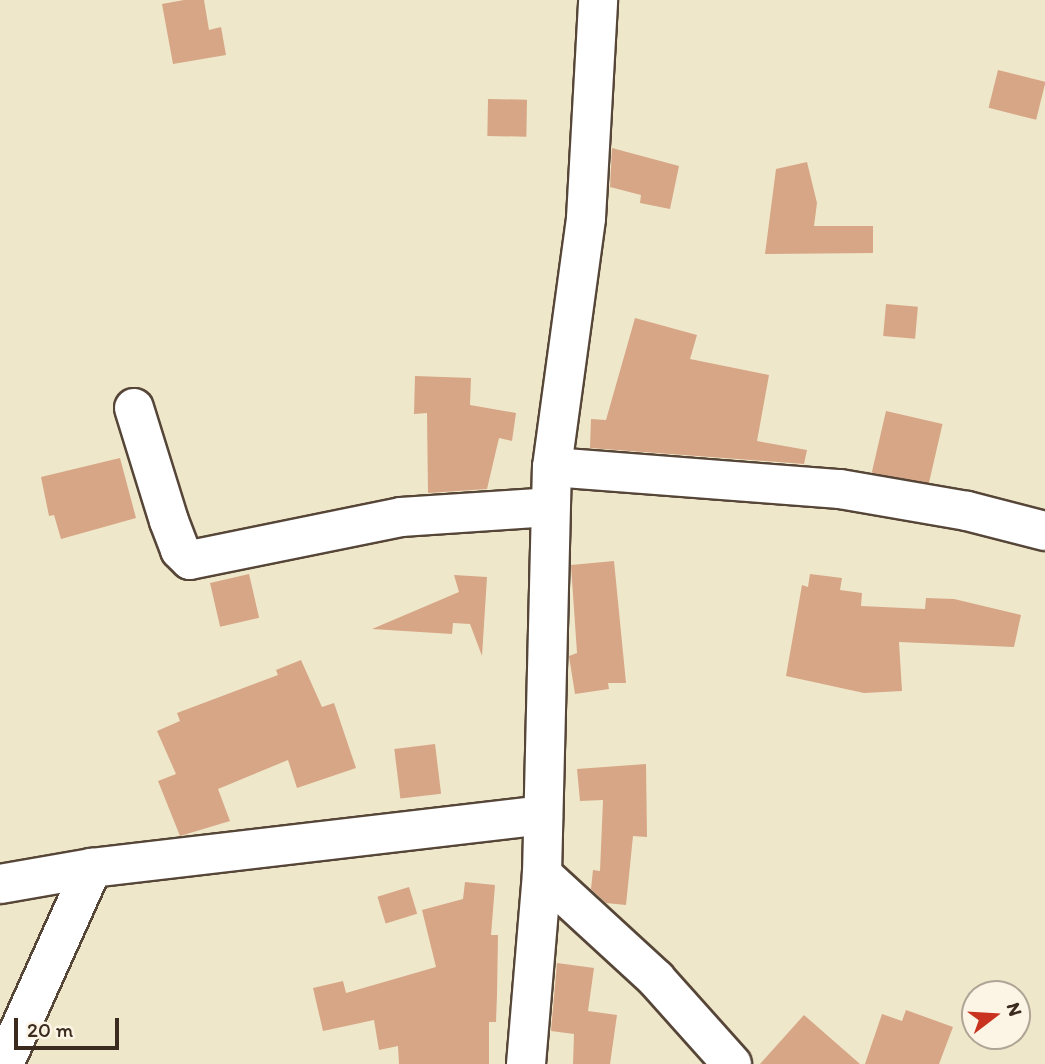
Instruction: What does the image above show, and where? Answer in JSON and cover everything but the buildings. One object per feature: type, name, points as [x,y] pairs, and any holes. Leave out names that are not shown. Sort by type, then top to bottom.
[{"type":"street","points":[[526,1064],[542,874],[552,467],[586,218],[598,0]]},
{"type":"street","points":[[134,408],[169,522],[180,550],[190,560],[401,517],[551,506]]},
{"type":"street","points":[[552,467],[840,489],[967,511],[1045,531]]},
{"type":"street","points":[[0,884],[92,868],[543,815]]},
{"type":"street","points":[[4,1064],[92,868]]},
{"type":"street","points":[[542,874],[656,979],[732,1064]]}]
